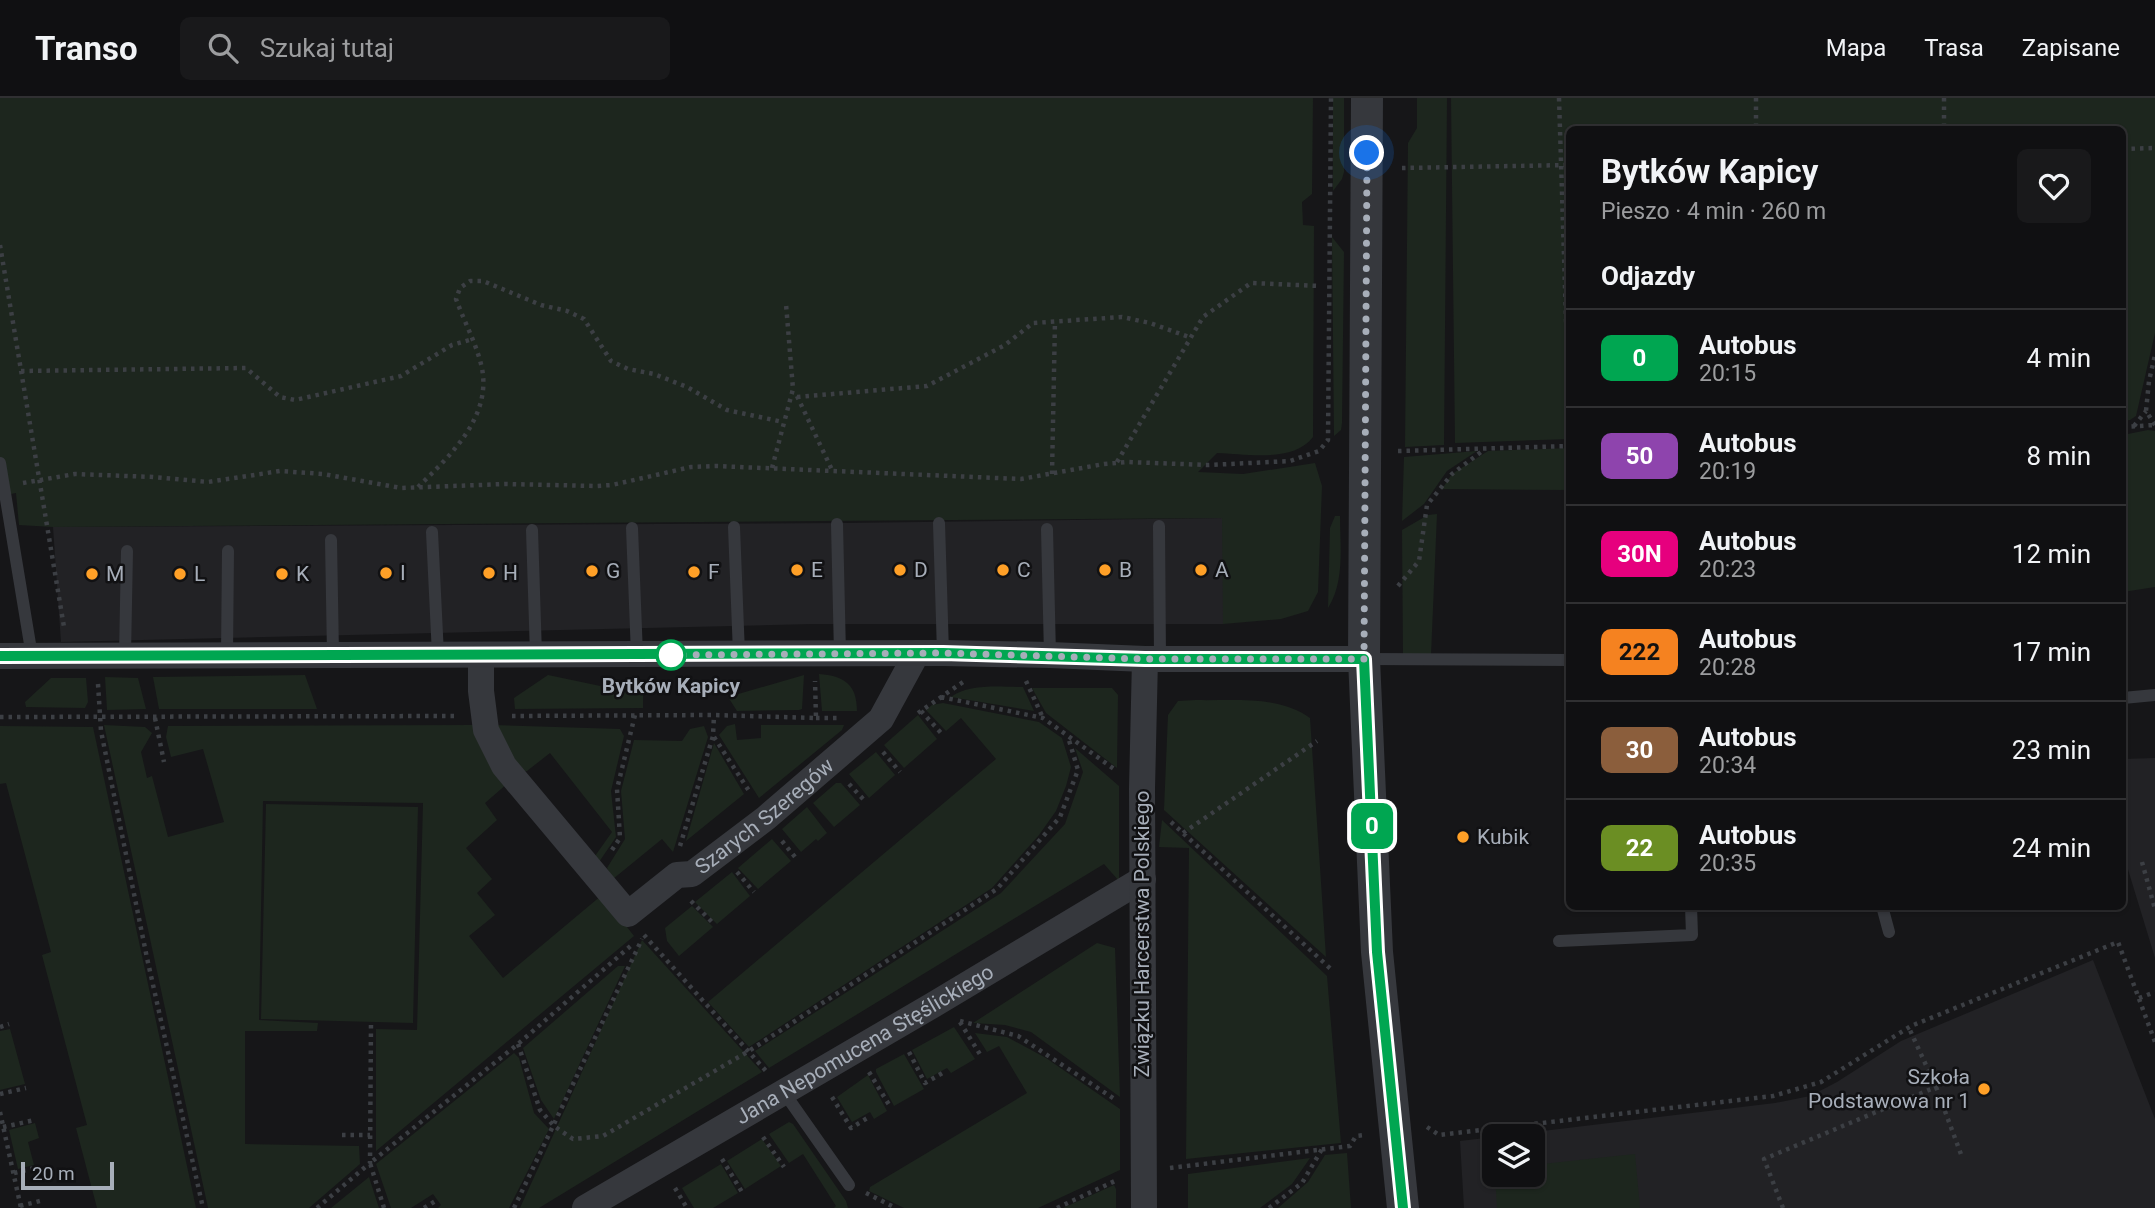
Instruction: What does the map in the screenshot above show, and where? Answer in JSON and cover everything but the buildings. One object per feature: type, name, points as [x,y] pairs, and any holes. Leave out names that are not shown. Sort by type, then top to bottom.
[{"type":"street","points":[[1367,98],[1364,659],[1377,952],[1403,1208]]},
{"type":"street","points":[[0,656],[930,653],[1044,666],[1153,659],[1364,659]]},
{"type":"street","name":"Szarych Szeregów","points":[[481,656],[483,716],[486,730],[504,766],[628,914],[677,876],[692,874],[766,818],[881,719],[930,653]]},
{"type":"street","name":"Związku Harcerstwa Polskiego","points":[[1144,1208],[1142,789],[1153,659]]},
{"type":"street","name":"Jana Nepomucena Stęślickiego","points":[[585,1208],[1143,879]]},
{"type":"lane","points":[[0,463],[32,656]]},
{"type":"lane","points":[[930,653],[939,523]]},
{"type":"lane","points":[[837,524],[840,654]]},
{"type":"lane","points":[[1153,659],[1159,526]]},
{"type":"lane","points":[[734,527],[739,655]]},
{"type":"lane","points":[[632,528],[637,655]]},
{"type":"lane","points":[[1044,666],[1047,529]]},
{"type":"lane","points":[[532,530],[536,655]]},
{"type":"lane","points":[[432,532],[438,655]]},
{"type":"lane","points":[[331,540],[333,655]]},
{"type":"lane","points":[[125,655],[127,551]]},
{"type":"lane","points":[[227,654],[228,551]]},
{"type":"lane","points":[[1364,659],[1566,660]]},
{"type":"lane","points":[[2126,698],[2155,695]]},
{"type":"lane","points":[[1559,941],[1692,935],[1691,910]]},
{"type":"lane","points":[[1883,910],[1889,932]]},
{"type":"lane","points":[[783,1091],[849,1185]]},
{"type":"path","points":[[4,486],[75,474],[208,482],[280,471],[299,471],[401,488],[505,484],[596,486],[612,485],[691,467],[716,466],[1021,479],[1117,463],[1147,461],[1209,466],[1290,461],[1319,451],[1328,440],[1331,98]]},
{"type":"path","points":[[1559,98],[1566,333]]},
{"type":"path","points":[[1755,98],[1756,126]]},
{"type":"path","points":[[1944,98],[1944,126]]},
{"type":"path","points":[[2126,149],[2155,148]]},
{"type":"path","points":[[1402,168],[1566,165]]},
{"type":"path","points":[[0,244],[67,634]]},
{"type":"path","points":[[418,488],[452,453],[470,428],[482,399],[482,368],[456,299],[460,288],[470,281],[483,281],[584,319],[611,361],[628,369],[654,374],[687,387],[727,410],[783,422]]},
{"type":"path","points":[[1117,463],[1203,317],[1251,283],[1319,286]]},
{"type":"path","points":[[772,468],[793,389],[786,304]]},
{"type":"path","points":[[797,397],[928,386],[1005,345],[1033,323],[1122,317],[1150,323],[1189,337]]},
{"type":"path","points":[[1052,474],[1055,321]]},
{"type":"path","points":[[21,371],[246,369],[280,397],[295,400],[401,376],[452,345],[473,339]]},
{"type":"path","points":[[2134,426],[2146,411],[2155,355]]},
{"type":"path","points":[[793,389],[833,472]]},
{"type":"path","points":[[2146,411],[2155,425]]},
{"type":"path","points":[[2126,427],[2155,425]]},
{"type":"path","points":[[1398,451],[1566,445]]},
{"type":"path","points":[[1398,586],[1419,561],[1427,505],[1452,474],[1486,449]]},
{"type":"path","points":[[1044,666],[1024,678],[1044,719]]},
{"type":"path","points":[[0,717],[714,715],[816,718],[815,674]]},
{"type":"path","points":[[97,679],[101,731],[147,958],[203,1208]]},
{"type":"path","points":[[940,697],[966,681]]},
{"type":"path","points":[[921,711],[942,734]]},
{"type":"path","points":[[595,876],[620,838],[617,789],[635,715]]},
{"type":"path","points":[[679,848],[713,736],[714,715]]},
{"type":"path","points":[[155,718],[164,762]]},
{"type":"path","points":[[713,736],[766,818]]},
{"type":"path","points":[[518,1044],[540,1110],[554,1126],[573,1139],[603,1136],[749,1051],[997,890],[1060,817],[1078,770],[1068,737]]},
{"type":"path","points":[[1183,833],[1317,741]]},
{"type":"path","points":[[878,746],[900,772]]},
{"type":"path","points":[[841,775],[865,802]]},
{"type":"path","points":[[2141,862],[2155,909]]},
{"type":"path","points":[[729,864],[754,892]]},
{"type":"path","points":[[687,897],[715,925]]},
{"type":"path","points":[[643,935],[783,1091]]},
{"type":"path","points":[[317,1208],[518,1044],[643,935]]},
{"type":"path","points":[[514,1208],[643,935]]},
{"type":"path","points":[[1427,1126],[1439,1135],[1773,1096],[1821,1082],[1909,1028],[2119,942],[2155,1042]]},
{"type":"path","points":[[2139,998],[2155,992]]},
{"type":"path","points":[[949,1027],[970,1014]]},
{"type":"path","points":[[370,1021],[370,1163],[384,1208]]},
{"type":"path","points":[[959,1021],[981,1056]]},
{"type":"path","points":[[959,1021],[1018,1036],[1125,1106]]},
{"type":"path","points":[[0,1027],[9,1024]]},
{"type":"path","points":[[1909,1028],[1936,1087],[1962,1157]]},
{"type":"path","points":[[898,1054],[907,1049],[925,1083],[946,1071]]},
{"type":"path","points":[[860,1076],[878,1065]]},
{"type":"path","points":[[869,1071],[891,1108]]},
{"type":"path","points":[[1783,1208],[1764,1159],[1936,1087]]},
{"type":"path","points":[[0,1094],[26,1088]]},
{"type":"path","points":[[824,1104],[841,1089]]},
{"type":"path","points":[[832,1096],[851,1128],[869,1117]]},
{"type":"path","points":[[0,1112],[21,1207],[44,1200]]},
{"type":"path","points":[[3,1127],[35,1120]]},
{"type":"path","points":[[761,1133],[784,1167]]},
{"type":"path","points":[[1056,1208],[1124,1176],[1144,1171],[1350,1146],[1356,1136],[1368,1134]]},
{"type":"path","points":[[342,1135],[370,1135]]},
{"type":"path","points":[[1269,1208],[1302,1184],[1322,1149]]},
{"type":"path","points":[[721,1159],[743,1192]]},
{"type":"path","points":[[14,1173],[35,1168]]},
{"type":"path","points":[[849,1185],[896,1208]]},
{"type":"path","points":[[675,1188],[687,1208]]},
{"type":"path","points":[[424,1208],[437,1200]]},
{"type":"shaded area","points":[[0,98],[1313,98],[1312,194],[1302,202],[1303,225],[1314,226],[1313,437],[1294,451],[1282,454],[1217,453],[1198,472],[1243,474],[1315,463],[1322,486],[1318,592],[1308,611],[1281,619],[1223,624],[1222,518],[53,527],[19,525],[16,493],[0,496]]},
{"type":"shaded area","points":[[1333,98],[1344,98],[1344,172],[1333,191]]},
{"type":"shaded area","points":[[1417,98],[1447,98],[1444,445],[1405,447],[1408,143],[1417,128]]},
{"type":"shaded area","points":[[1451,98],[2155,98],[2155,333],[2136,416],[2130,420],[2126,421],[2126,126],[1566,126],[1566,439],[1455,443]]},
{"type":"shaded area","points":[[1332,237],[1344,252],[1342,423],[1341,430],[1334,436]]},
{"type":"shaded area","points":[[2155,431],[2155,587],[2126,592],[2126,434]]},
{"type":"shaded area","points":[[1566,448],[1566,490],[1442,489],[1452,474],[1488,451]]},
{"type":"shaded area","points":[[1477,451],[1447,471],[1424,504],[1402,521],[1404,457]]},
{"type":"shaded area","points":[[1437,514],[1431,655],[1403,656],[1402,530],[1428,515]]},
{"type":"shaded area","points":[[1335,516],[1340,516],[1340,563],[1337,586],[1328,608],[1330,528]]},
{"type":"shaded area","points":[[1223,518],[1223,624],[812,624],[61,642],[53,527],[846,523]]},
{"type":"shaded area","points":[[819,674],[842,679],[847,683],[855,694],[857,711],[822,711]]},
{"type":"shaded area","points":[[305,675],[317,709],[159,709],[153,677]]},
{"type":"shaded area","points":[[548,675],[643,695],[643,708],[515,709],[514,698]]},
{"type":"shaded area","points":[[804,675],[802,709],[799,710],[737,711],[728,697]]},
{"type":"shaded area","points":[[105,677],[138,678],[146,709],[107,710]]},
{"type":"shaded area","points":[[51,678],[86,678],[88,702],[85,708],[26,707],[25,702]]},
{"type":"shaded area","points":[[1023,687],[1034,711],[951,697],[976,688]]},
{"type":"shaded area","points":[[1032,688],[1112,688],[1118,695],[1117,768],[1046,713]]},
{"type":"shaded area","points":[[1178,701],[1270,702],[1310,718],[1326,957],[1164,810],[1168,715]]},
{"type":"shaded area","points":[[943,703],[1039,722],[1062,738],[1071,767],[1056,811],[1039,835],[992,888],[749,1047],[708,1002],[996,759],[961,718],[946,731],[926,710],[932,705]]},
{"type":"shaded area","points":[[918,715],[937,739],[904,768],[884,745]]},
{"type":"shaded area","points":[[735,724],[737,740],[761,738],[761,725],[844,725],[842,730],[759,798],[719,735],[727,726]]},
{"type":"shaded area","points":[[104,725],[145,727],[152,733],[141,752],[147,778],[152,776],[168,837],[224,822],[203,749],[171,757],[166,737],[168,726],[474,725],[483,749],[508,783],[485,803],[497,820],[466,848],[492,879],[477,893],[495,915],[469,936],[503,978],[602,895],[634,936],[376,1151],[376,1029],[417,1030],[423,803],[263,801],[259,1020],[318,1023],[317,1031],[245,1031],[245,1144],[359,1146],[360,1164],[309,1208],[208,1208]]},
{"type":"shaded area","points":[[492,725],[620,729],[624,736],[611,791],[616,837],[599,862],[595,856],[612,832],[550,753],[523,772]]},
{"type":"shaded area","points":[[0,726],[93,727],[196,1208],[97,1208],[76,1128],[87,1125],[42,955],[51,952],[6,783],[0,784]]},
{"type":"shaded area","points":[[704,726],[708,737],[673,852],[662,839],[613,879],[607,868],[625,839],[621,791],[634,740],[682,741],[690,729]]},
{"type":"shaded area","points":[[714,743],[744,794],[686,841]]},
{"type":"shaded area","points":[[1075,748],[1119,786],[1119,881],[1104,864],[769,1068],[755,1051],[1001,893],[1065,824],[1083,772]]},
{"type":"shaded area","points":[[876,752],[895,775],[869,798],[849,774]]},
{"type":"shaded area","points":[[2155,758],[2155,958],[2126,863],[2126,759]]},
{"type":"shaded area","points":[[836,783],[841,783],[860,805],[834,827],[813,803]]},
{"type":"shaded area","points":[[266,804],[418,807],[413,1023],[261,1019]]},
{"type":"shaded area","points":[[807,807],[827,833],[801,852],[782,829]]},
{"type":"shaded area","points":[[1162,820],[1327,976],[1341,1143],[1186,1159],[1189,848],[1159,847]]},
{"type":"shaded area","points":[[772,839],[791,861],[758,889],[738,868]]},
{"type":"shaded area","points":[[732,872],[750,896],[717,924],[695,902]]},
{"type":"shaded area","points":[[692,906],[713,927],[679,956],[667,941],[665,928]]},
{"type":"shaded area","points":[[642,940],[762,1072],[539,1208],[520,1208]]},
{"type":"shaded area","points":[[1097,943],[1115,948],[1120,1097],[1031,1032],[1005,1025],[973,1023]]},
{"type":"shaded area","name":"Szkoła Podstawowa nr 1","points":[[2093,960],[2155,1119],[2155,1208],[1464,1208],[1460,1141],[1482,1138],[1482,1187],[1545,1187],[1545,1131],[1775,1103],[1810,1096],[1901,1041]]},
{"type":"shaded area","points":[[618,966],[625,966],[554,1119],[541,1100],[523,1048]]},
{"type":"shaded area","points":[[954,1027],[975,1059],[951,1073],[947,1068],[927,1079],[912,1050]]},
{"type":"shaded area","points":[[10,1029],[25,1084],[0,1090],[0,1031]]},
{"type":"shaded area","points":[[975,1033],[1007,1037],[1046,1058],[1120,1109],[1120,1170],[1038,1208],[904,1208],[869,1191],[870,1187],[1027,1093],[999,1046],[987,1052]]},
{"type":"shaded area","points":[[514,1053],[519,1058],[534,1113],[549,1129],[509,1208],[438,1208],[441,1205],[433,1194],[411,1208],[391,1208],[376,1164]]},
{"type":"shaded area","points":[[904,1054],[924,1089],[894,1106],[876,1069]]},
{"type":"shaded area","points":[[868,1075],[887,1111],[874,1119],[870,1112],[852,1122],[837,1097]]},
{"type":"shaded area","points":[[789,1122],[846,1201],[848,1208],[834,1208],[836,1206],[803,1154],[789,1163],[769,1134]]},
{"type":"shaded area","points":[[35,1123],[39,1138],[28,1142],[34,1165],[18,1169],[9,1130]]},
{"type":"shaded area","points":[[762,1139],[781,1166],[745,1189],[727,1161]]},
{"type":"shaded area","points":[[1347,1153],[1351,1208],[1278,1208],[1308,1182],[1325,1155]]},
{"type":"shaded area","points":[[1635,1154],[1640,1208],[1497,1208],[1496,1187],[1545,1187],[1545,1164]]},
{"type":"shaded area","points":[[1310,1158],[1292,1184],[1260,1208],[1188,1208],[1188,1174]]},
{"type":"shaded area","points":[[721,1164],[738,1193],[713,1208],[694,1208],[682,1188]]},
{"type":"shaded area","points":[[369,1177],[379,1208],[331,1208]]},
{"type":"shaded area","points":[[1114,1185],[1116,1208],[1063,1208]]},
{"type":"bus line","name":"0","points":[[0,656],[943,653],[1145,659],[1364,659],[1377,952],[1403,1208]]},
{"type":"place","name":"E","points":[[797,570]]},
{"type":"place","name":"D","points":[[900,570]]},
{"type":"place","name":"C","points":[[1003,570]]},
{"type":"place","name":"B","points":[[1105,570]]},
{"type":"place","name":"A","points":[[1201,570]]},
{"type":"place","name":"G","points":[[592,571]]},
{"type":"place","name":"F","points":[[694,572]]},
{"type":"place","name":"I","points":[[386,573]]},
{"type":"place","name":"H","points":[[489,573]]},
{"type":"place","name":"M","points":[[92,574]]},
{"type":"place","name":"L","points":[[180,574]]},
{"type":"place","name":"K","points":[[282,574]]},
{"type":"place","name":"Bytków Kapicy","points":[[671,655]]},
{"type":"place","name":"Kubik","points":[[1463,837]]},
{"type":"place","name":"Szkoła Podstawowa nr 1","points":[[1984,1089]]},
{"type":"route","points":[[671,655],[943,653],[1145,659],[1364,659],[1367,153]]}]
